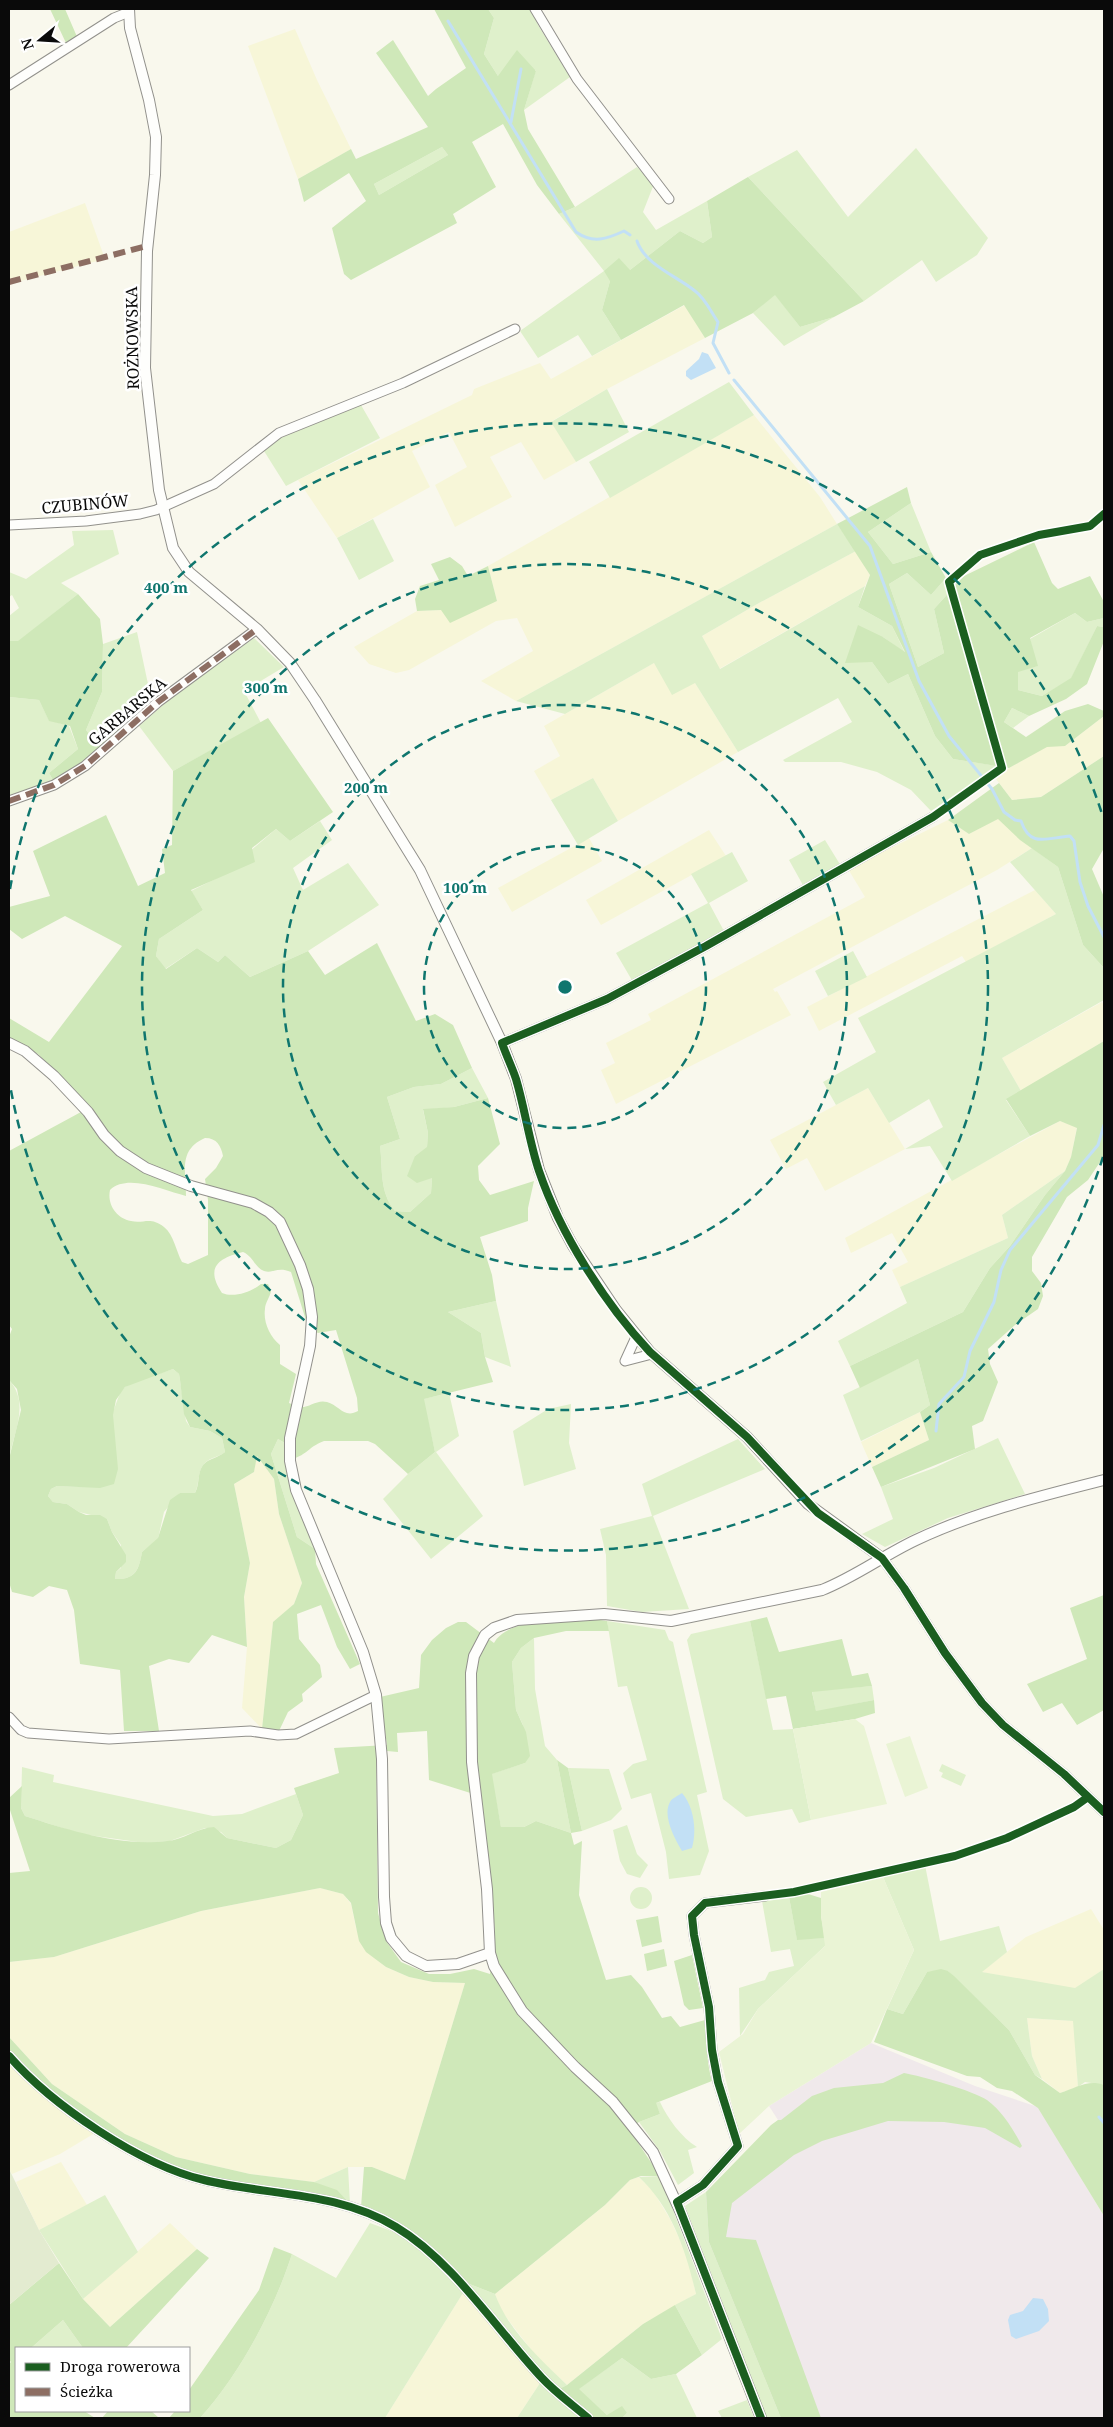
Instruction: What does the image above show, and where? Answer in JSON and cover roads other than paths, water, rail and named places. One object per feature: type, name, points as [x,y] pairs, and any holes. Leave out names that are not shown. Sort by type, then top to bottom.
[{"type":"street","points":[[535,9],[577,79],[669,198]]},
{"type":"street","points":[[9,85],[129,10]]},
{"type":"street","name":"ROŻNOWSKA","points":[[129,10],[130,28],[150,105],[156,144],[147,251],[144,349],[148,407],[162,508],[173,548],[189,572],[257,629],[278,650],[302,680],[408,849],[420,870],[502,1044],[516,1079],[539,1170],[558,1218],[590,1273],[636,1337],[652,1354],[743,1434],[818,1513],[882,1558]]},
{"type":"street","name":"CZUBINÓW","points":[[9,525],[86,521],[140,514],[162,508],[214,484],[279,433],[403,383],[515,329]]},
{"type":"street","name":"GARBARSKA","points":[[9,801],[54,786],[85,766],[158,702],[257,629]]},
{"type":"street","points":[[502,1044],[607,999],[706,946],[933,817]]},
{"type":"street","points":[[9,1044],[25,1051],[54,1076],[120,1150],[146,1168],[191,1186],[253,1204],[269,1212],[280,1222],[287,1235],[308,1289],[312,1317],[310,1346],[290,1438],[290,1461],[296,1490],[363,1652],[376,1696],[382,1758],[386,1923],[391,1938],[406,1956],[426,1966],[458,1964],[490,1953]]},
{"type":"street","points":[[636,1337],[625,1361],[652,1354]]},
{"type":"street","points":[[761,2418],[677,2202],[653,2152],[635,2127],[522,2011],[498,1974],[490,1953],[490,1916],[472,1762],[471,1673],[474,1656],[485,1635],[494,1628],[517,1620],[604,1614],[671,1621],[822,1590],[841,1582],[916,1540],[982,1514],[1104,1480]]},
{"type":"street","points":[[882,1558],[904,1588],[945,1653],[982,1703],[1004,1725],[1064,1774],[1104,1812]]},
{"type":"street","points":[[9,1717],[21,1730],[28,1733],[109,1739],[250,1731],[278,1735],[296,1734],[376,1696]]},
{"type":"street","points":[[677,2202],[703,2185],[738,2146],[716,2074],[712,2050],[709,2006],[694,1935],[692,1916],[705,1903],[764,1896]]},
{"type":"street","points":[[9,2056],[55,2098],[94,2127],[166,2169],[202,2180],[298,2194],[356,2208],[395,2226],[421,2244],[485,2310],[543,2379],[588,2418]]},
{"type":"water","points":[[702,352],[708,354],[716,368],[691,380],[686,376],[686,371],[699,359]]},
{"type":"water","points":[[682,1793],[692,1812],[694,1834],[692,1848],[682,1851],[670,1827],[668,1808],[671,1801]]},
{"type":"water","points":[[1033,2298],[1043,2299],[1048,2309],[1049,2321],[1039,2331],[1016,2339],[1011,2336],[1008,2320],[1010,2315],[1023,2311]]},
{"type":"waterway","points":[[448,21],[576,232],[582,236],[594,239],[606,238],[624,231],[630,235]]},
{"type":"waterway","points":[[511,122],[521,69]]},
{"type":"waterway","points":[[637,241],[647,257],[699,294],[705,301],[718,322],[713,343],[729,373]]},
{"type":"waterway","points":[[734,380],[870,546],[919,681],[949,736],[992,789],[1004,812],[1015,820],[1021,821],[1029,835],[1034,838],[1046,839],[1070,836],[1074,841],[1080,882],[1088,906],[1104,937]]},
{"type":"waterway","points":[[936,1431],[939,1404],[964,1377],[970,1351],[994,1302],[1001,1270],[1010,1250],[1098,1145],[1104,1125]]},
{"type":"waterway","points":[[1099,2117],[1104,2123]]}]
